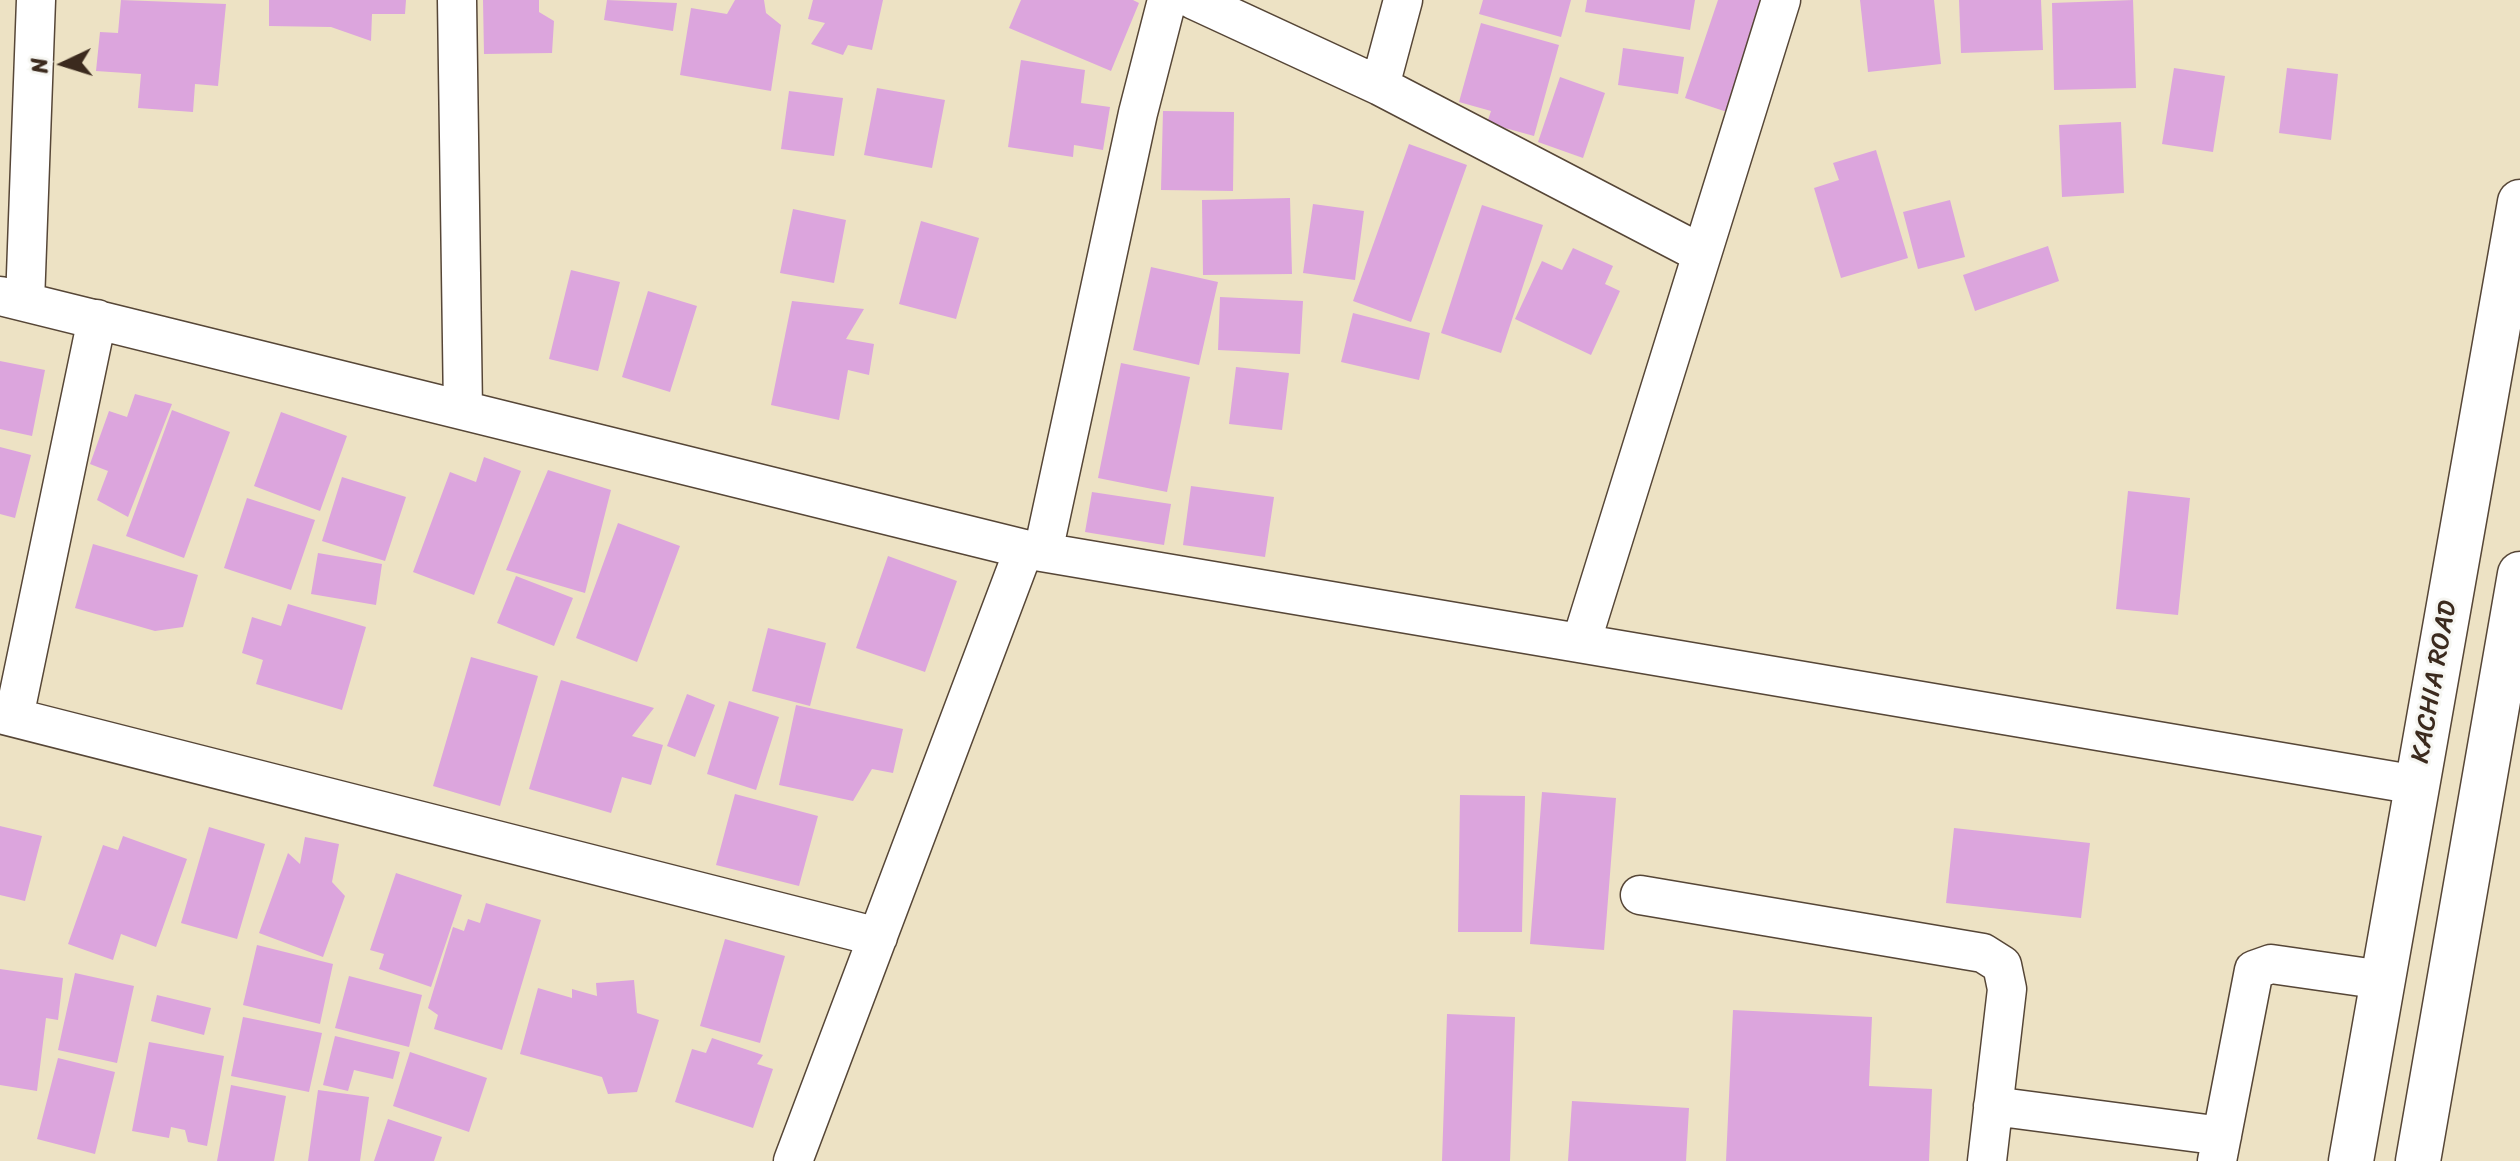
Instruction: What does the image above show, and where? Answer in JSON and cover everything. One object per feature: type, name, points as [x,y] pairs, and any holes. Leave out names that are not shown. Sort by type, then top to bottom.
[{"type":"highway","name":"KACHIA ROAD","points":[[2351,1161],[2520,202]]},
{"type":"highway","points":[[2418,1161],[2520,574]]},
{"type":"street","points":[[36,0],[13,299],[1034,550],[2417,785]]},
{"type":"street","points":[[457,0],[463,410]]},
{"type":"street","points":[[793,1161],[878,937],[1034,550],[1167,0]]},
{"type":"street","points":[[1194,0],[1380,86],[1702,254]]},
{"type":"street","points":[[1380,86],[1403,0]]},
{"type":"street","points":[[1581,643],[1781,0]]},
{"type":"street","points":[[97,319],[7,715],[878,937]]},
{"type":"street","points":[[1640,895],[1983,953],[2002,965],[2007,989],[1987,1161]]},
{"type":"street","points":[[1993,1106],[2220,1149],[2254,970],[2271,964],[2383,980]]},
{"type":"building","points":[[121,0],[226,4],[218,86],[195,84],[193,112],[138,108],[141,74],[96,71],[100,32],[118,33]]},
{"type":"building","points":[[269,0],[406,0],[405,14],[372,14],[371,41],[331,27],[269,26]]},
{"type":"building","points":[[483,0],[539,0],[539,12],[554,21],[552,53],[484,54]]},
{"type":"building","points":[[607,0],[677,3],[673,31],[604,20]]},
{"type":"building","points":[[735,0],[764,0],[766,13],[781,25],[771,91],[680,75],[691,8],[727,14]]},
{"type":"building","points":[[813,0],[883,0],[872,50],[848,45],[843,55],[811,44],[825,23],[808,19]]},
{"type":"building","points":[[1021,0],[1133,0],[1139,3],[1111,71],[1009,28]]},
{"type":"building","points":[[1483,0],[1571,0],[1561,37],[1479,14]]},
{"type":"building","points":[[1587,0],[1695,0],[1690,30],[1585,12]]},
{"type":"building","points":[[1718,0],[1766,0],[1727,112],[1685,98]]},
{"type":"building","points":[[1860,0],[1934,0],[1941,64],[1868,72]]},
{"type":"building","points":[[1959,0],[2041,0],[2043,50],[1961,53]]},
{"type":"building","points":[[2133,0],[2136,88],[2054,90],[2052,3]]},
{"type":"building","points":[[1481,23],[1559,45],[1534,136],[1487,123],[1491,111],[1459,102]]},
{"type":"building","points":[[1623,48],[1684,57],[1678,94],[1618,85]]},
{"type":"building","points":[[1021,60],[1085,70],[1081,103],[1110,107],[1103,150],[1074,145],[1073,157],[1008,147]]},
{"type":"building","points":[[2174,68],[2225,76],[2213,152],[2162,144]]},
{"type":"building","points":[[2287,68],[2338,74],[2331,140],[2279,133]]},
{"type":"building","points":[[1560,77],[1605,93],[1583,158],[1538,142]]},
{"type":"building","points":[[877,88],[945,100],[932,168],[864,155]]},
{"type":"building","points":[[789,91],[843,98],[834,156],[781,149]]},
{"type":"building","points":[[1163,111],[1234,112],[1233,191],[1161,190]]},
{"type":"building","points":[[2121,122],[2124,193],[2062,197],[2059,125]]},
{"type":"building","points":[[1409,144],[1467,165],[1411,322],[1353,301]]},
{"type":"building","points":[[1876,150],[1908,258],[1841,278],[1814,188],[1839,180],[1833,163]]},
{"type":"building","points":[[1290,198],[1292,274],[1203,275],[1202,200]]},
{"type":"building","points":[[1950,200],[1965,257],[1918,269],[1903,212]]},
{"type":"building","points":[[1313,204],[1364,211],[1355,280],[1303,273]]},
{"type":"building","points":[[1482,205],[1543,225],[1501,353],[1441,333]]},
{"type":"building","points":[[793,209],[846,220],[834,283],[780,273]]},
{"type":"building","points":[[921,221],[979,238],[956,319],[899,304]]},
{"type":"building","points":[[2048,246],[2059,281],[1975,311],[1963,275]]},
{"type":"building","points":[[1573,248],[1613,266],[1605,284],[1620,291],[1591,355],[1515,319],[1542,261],[1562,270]]},
{"type":"building","points":[[1151,267],[1218,282],[1199,365],[1133,350]]},
{"type":"building","points":[[571,270],[620,282],[598,371],[549,359]]},
{"type":"building","points":[[648,291],[697,306],[670,392],[622,377]]},
{"type":"building","points":[[1220,297],[1303,301],[1300,354],[1218,350]]},
{"type":"building","points":[[792,301],[864,309],[846,339],[874,344],[869,375],[848,370],[839,420],[771,405]]},
{"type":"building","points":[[1353,313],[1430,333],[1419,380],[1341,362]]},
{"type":"building","points":[[0,361],[45,370],[32,436],[0,429]]},
{"type":"building","points":[[1121,363],[1190,377],[1167,492],[1098,478]]},
{"type":"building","points":[[1236,367],[1289,373],[1282,430],[1229,424]]},
{"type":"building","points":[[135,394],[172,404],[128,517],[97,500],[108,471],[90,464],[109,411],[127,417]]},
{"type":"building","points":[[172,410],[230,432],[184,558],[126,536]]},
{"type":"building","points":[[281,412],[347,436],[320,511],[254,486]]},
{"type":"building","points":[[0,447],[31,455],[15,518],[0,514]]},
{"type":"building","points":[[484,457],[521,471],[474,595],[413,572],[450,472],[476,482]]},
{"type":"building","points":[[548,470],[611,490],[585,593],[506,570]]},
{"type":"building","points":[[342,477],[406,497],[385,561],[322,541]]},
{"type":"building","points":[[1191,486],[1274,497],[1265,557],[1183,545]]},
{"type":"building","points":[[2128,491],[2190,498],[2178,615],[2116,609]]},
{"type":"building","points":[[1092,492],[1171,504],[1164,545],[1085,532]]},
{"type":"building","points":[[247,498],[315,520],[291,590],[224,568]]},
{"type":"building","points":[[618,523],[680,546],[637,662],[576,638]]},
{"type":"building","points":[[93,544],[198,575],[183,627],[155,631],[75,608]]},
{"type":"building","points":[[318,553],[382,564],[376,605],[311,594]]},
{"type":"building","points":[[888,556],[957,581],[925,672],[856,648]]},
{"type":"building","points":[[516,576],[573,598],[554,646],[497,623]]},
{"type":"building","points":[[288,604],[366,627],[342,710],[256,684],[263,660],[242,653],[252,617],[281,626]]},
{"type":"building","points":[[768,628],[826,643],[810,706],[752,691]]},
{"type":"building","points":[[471,657],[538,676],[500,806],[433,786]]},
{"type":"building","points":[[561,680],[654,708],[632,736],[663,745],[651,785],[622,777],[611,813],[529,789]]},
{"type":"building","points":[[687,694],[715,705],[695,757],[667,746]]},
{"type":"building","points":[[729,701],[779,717],[756,790],[707,774]]},
{"type":"building","points":[[796,705],[903,729],[893,773],[872,769],[853,801],[779,785]]},
{"type":"building","points":[[1542,792],[1616,798],[1604,950],[1530,944]]},
{"type":"building","points":[[735,794],[818,816],[799,886],[716,865]]},
{"type":"building","points":[[1460,795],[1525,796],[1522,932],[1458,932]]},
{"type":"building","points":[[0,826],[42,836],[25,901],[0,895]]},
{"type":"building","points":[[209,827],[265,844],[237,939],[181,923]]},
{"type":"building","points":[[1954,828],[2090,843],[2081,918],[1946,903]]},
{"type":"building","points":[[123,836],[187,859],[156,947],[121,934],[113,960],[68,944],[103,845],[118,850]]},
{"type":"building","points":[[305,837],[339,844],[332,882],[345,896],[323,957],[259,933],[288,853],[300,864]]},
{"type":"building","points":[[396,873],[462,895],[431,987],[379,969],[384,954],[370,950]]},
{"type":"building","points":[[486,903],[541,920],[502,1050],[434,1029],[438,1015],[428,1008],[453,927],[464,931],[468,919],[480,923]]},
{"type":"building","points":[[725,939],[785,956],[760,1043],[700,1026]]},
{"type":"building","points":[[257,945],[333,964],[320,1024],[243,1005]]},
{"type":"building","points":[[0,969],[63,978],[58,1020],[46,1018],[37,1091],[0,1085]]},
{"type":"building","points":[[75,973],[134,986],[117,1063],[58,1050]]},
{"type":"building","points":[[349,976],[422,995],[409,1047],[335,1028]]},
{"type":"building","points":[[634,980],[637,1013],[659,1020],[637,1092],[608,1094],[602,1077],[520,1054],[538,988],[572,998],[572,989],[597,996],[596,983]]},
{"type":"building","points":[[157,995],[211,1008],[204,1035],[151,1021]]},
{"type":"building","points":[[1733,1010],[1872,1017],[1869,1086],[1932,1089],[1929,1161],[1726,1161]]},
{"type":"building","points":[[1447,1014],[1515,1017],[1510,1161],[1442,1161]]},
{"type":"building","points":[[243,1017],[322,1033],[309,1092],[231,1076]]},
{"type":"building","points":[[335,1036],[400,1052],[393,1079],[354,1070],[348,1091],[323,1085]]},
{"type":"building","points":[[712,1038],[763,1055],[757,1064],[773,1069],[753,1128],[675,1102],[692,1049],[706,1053]]},
{"type":"building","points":[[149,1042],[224,1056],[207,1146],[188,1142],[185,1130],[171,1127],[169,1138],[132,1131]]},
{"type":"building","points":[[410,1052],[487,1078],[469,1132],[393,1106]]},
{"type":"building","points":[[58,1058],[115,1072],[95,1154],[37,1139]]},
{"type":"building","points":[[231,1085],[286,1096],[274,1161],[217,1161]]},
{"type":"building","points":[[318,1090],[369,1097],[360,1161],[308,1161]]},
{"type":"building","points":[[1572,1101],[1689,1108],[1686,1161],[1568,1161]]},
{"type":"building","points":[[388,1119],[442,1137],[434,1161],[374,1161]]}]
